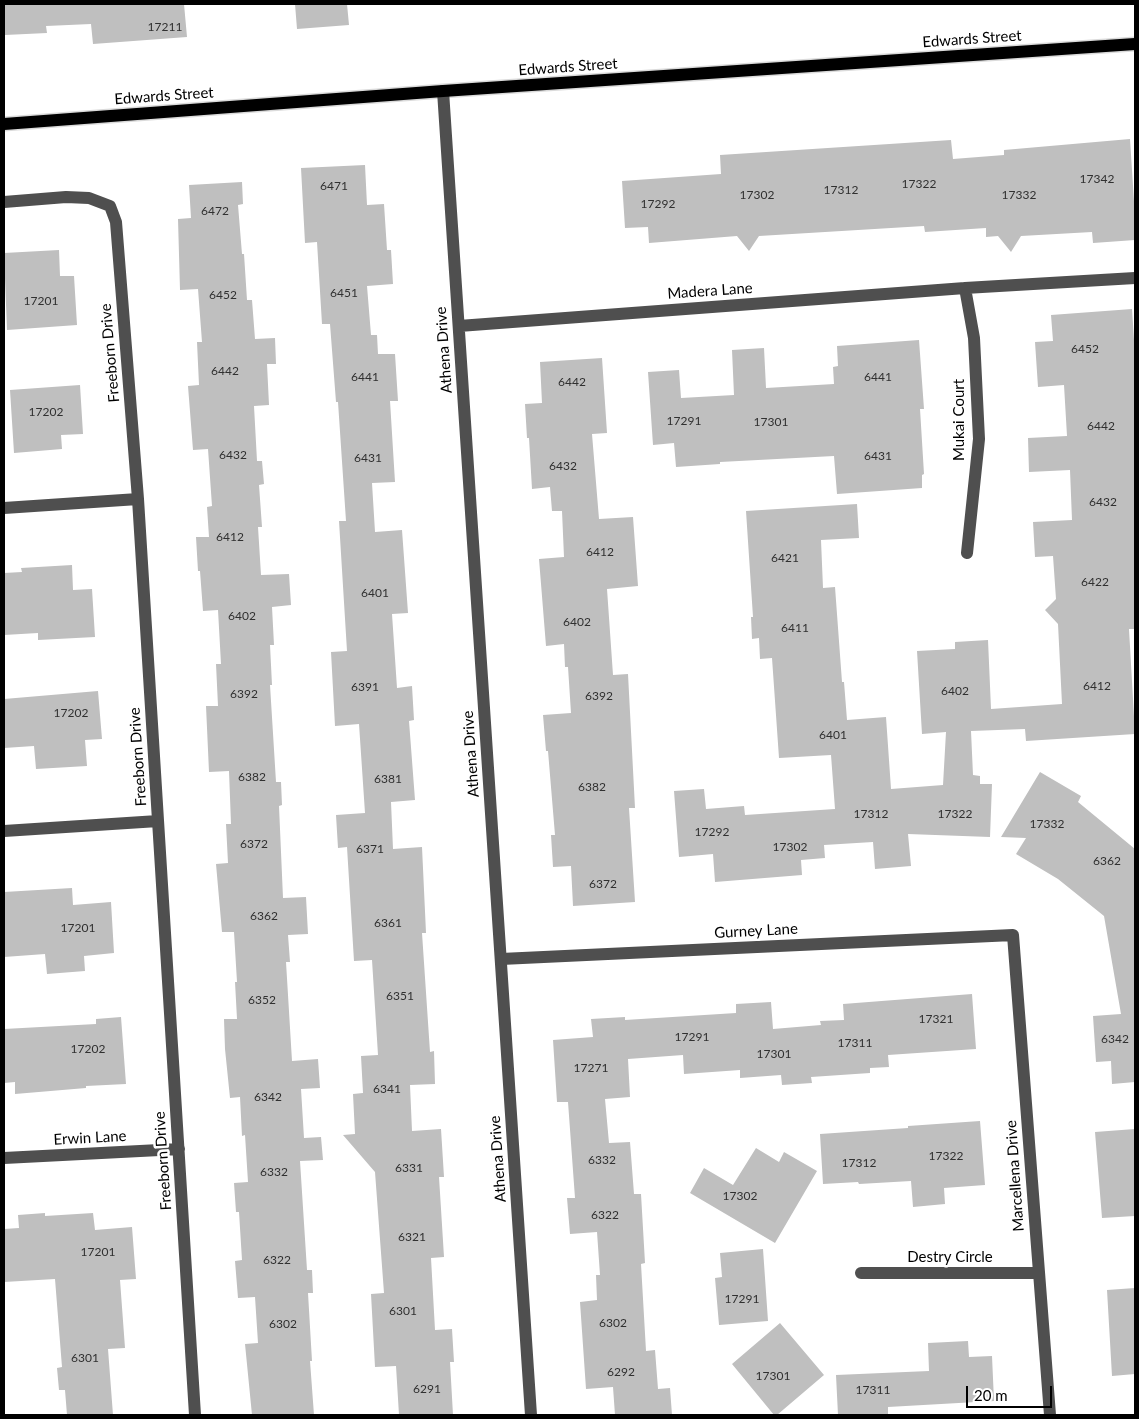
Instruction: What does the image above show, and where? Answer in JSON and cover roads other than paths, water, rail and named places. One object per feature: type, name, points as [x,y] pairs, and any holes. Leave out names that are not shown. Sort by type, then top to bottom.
[{"type":"main road","name":"Edwards Street","points":[[4,124],[1135,44]]},
{"type":"street","name":"Athena Drive","points":[[443,92],[531,1415]]},
{"type":"street","name":"Freeborn Drive","points":[[4,202],[66,197],[89,198],[110,206],[116,222],[138,499],[195,1415]]},
{"type":"street","name":"Madera Lane","points":[[459,326],[965,288],[1135,278]]},
{"type":"street","name":"Mukai Court","points":[[965,288],[974,338],[979,439],[967,553]]},
{"type":"street","points":[[4,508],[138,499]]},
{"type":"street","points":[[4,832],[158,821]]},
{"type":"street","name":"Gurney Lane","points":[[501,959],[1014,935]]},
{"type":"street","name":"Marcellena Drive","points":[[1014,935],[1050,1415]]},
{"type":"street","name":"Erwin Lane","points":[[4,1158],[179,1149]]},
{"type":"street","name":"Destry Circle","points":[[861,1273],[1038,1273]]}]
